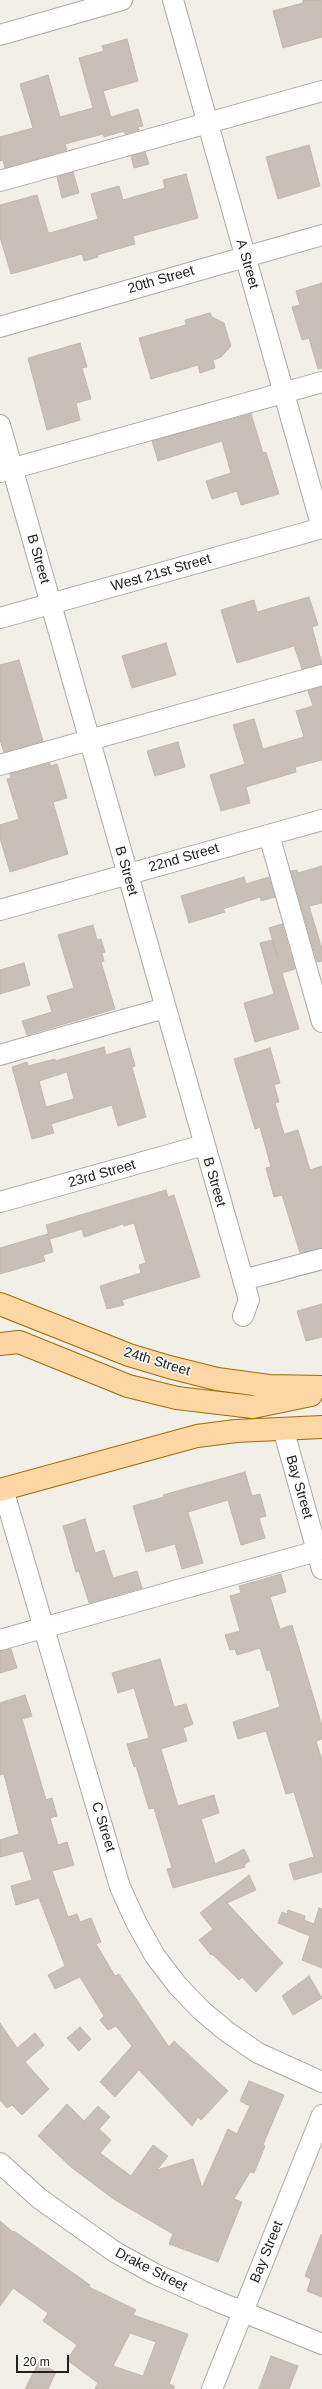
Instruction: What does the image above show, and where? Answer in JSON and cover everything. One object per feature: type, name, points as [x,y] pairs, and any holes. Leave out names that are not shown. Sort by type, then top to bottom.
[{"type":"main road","name":"24th Street","points":[[0,1304],[130,1355],[169,1367],[217,1379],[269,1386],[322,1387]]},
{"type":"main road","points":[[0,1344],[19,1342],[128,1386],[177,1398],[229,1406],[253,1407],[322,1392]]},
{"type":"main road","points":[[1,1486],[197,1436],[283,1428],[322,1427]]},
{"type":"street","points":[[0,34],[122,0]]},
{"type":"street","name":"A Street","points":[[173,0],[322,528]]},
{"type":"street","points":[[0,181],[322,91]]},
{"type":"street","name":"20th Street","points":[[0,326],[322,235]]},
{"type":"street","points":[[6,471],[322,382]]},
{"type":"street","name":"B Street","points":[[0,425],[6,471],[51,604],[249,1300],[243,1316]]},
{"type":"street","name":"West 21st Street","points":[[0,618],[322,528]]},
{"type":"street","points":[[0,765],[322,675]]},
{"type":"street","name":"22nd Street","points":[[0,910],[322,820]]},
{"type":"street","points":[[269,835],[322,1022]]},
{"type":"street","points":[[0,1055],[165,1008]]},
{"type":"street","name":"23rd Street","points":[[0,1202],[204,1145]]},
{"type":"street","points":[[243,1280],[322,1259]]},
{"type":"street","name":"Bay Street","points":[[283,1428],[319,1560]]},
{"type":"street","name":"C Street","points":[[1,1486],[120,1887],[136,1922],[155,1956],[188,1996],[226,2031],[258,2053],[322,2082]]},
{"type":"street","points":[[0,1640],[319,1560]]},
{"type":"street","name":"Bay Street","points":[[212,2389],[322,2115]]},
{"type":"street","name":"Drake Street","points":[[0,2163],[40,2199],[115,2252],[155,2274],[322,2344]]},
{"type":"building","points":[[303,0],[322,0],[322,37],[283,48],[273,11],[303,3]]},
{"type":"building","points":[[127,39],[138,81],[103,91],[111,117],[138,109],[143,126],[138,127],[139,130],[125,134],[124,131],[104,137],[103,134],[65,144],[67,150],[5,168],[3,160],[0,161],[0,137],[33,128],[20,84],[48,75],[60,117],[93,108],[79,58],[104,51],[102,46]]},
{"type":"building","points":[[309,145],[320,186],[278,199],[266,157]]},
{"type":"building","points":[[145,152],[149,164],[134,168],[131,156]]},
{"type":"building","points":[[73,172],[79,193],[62,198],[57,177]]},
{"type":"building","points":[[186,174],[198,218],[133,236],[135,244],[97,255],[98,257],[84,261],[82,254],[11,274],[0,237],[0,205],[37,195],[48,232],[50,233],[98,219],[91,194],[119,186],[123,200],[165,188],[163,180]]},
{"type":"building","points":[[322,283],[322,368],[318,369],[309,338],[302,340],[292,307],[300,305],[296,291]]},
{"type":"building","points":[[210,313],[212,317],[224,323],[231,346],[221,357],[213,360],[215,368],[200,373],[198,365],[151,379],[139,338],[186,325],[185,320]]},
{"type":"building","points":[[80,343],[87,367],[82,368],[91,399],[76,403],[80,420],[47,430],[28,358]]},
{"type":"building","points":[[251,414],[263,453],[266,452],[279,494],[241,505],[237,491],[212,499],[206,481],[231,473],[222,441],[158,461],[152,441]]},
{"type":"building","points":[[309,597],[318,625],[312,627],[322,664],[302,669],[294,646],[237,663],[221,610],[254,600],[257,612]]},
{"type":"building","points":[[166,643],[176,675],[132,688],[122,656]]},
{"type":"building","points":[[19,660],[43,741],[4,752],[0,740],[0,665]]},
{"type":"building","points":[[322,687],[322,760],[295,767],[296,772],[246,787],[250,803],[221,811],[210,775],[245,764],[233,725],[254,719],[263,749],[304,737],[296,711],[313,706],[308,691]]},
{"type":"building","points":[[178,742],[185,767],[155,776],[147,751]]},
{"type":"building","points":[[50,763],[50,766],[57,764],[67,798],[53,802],[68,854],[10,872],[0,838],[0,825],[19,819],[7,779],[11,778],[10,774]]},
{"type":"building","points":[[322,866],[322,903],[309,906],[322,949],[322,961],[317,962],[291,871],[297,870],[298,873]]},
{"type":"building","points":[[244,877],[246,884],[269,877],[275,897],[261,901],[260,897],[223,909],[225,912],[189,923],[181,896]]},
{"type":"building","points":[[282,924],[295,969],[282,973],[299,1029],[255,1042],[244,1003],[274,994],[260,943],[272,940],[278,958],[269,928]]},
{"type":"building","points":[[93,925],[97,940],[101,939],[105,952],[102,953],[104,961],[101,962],[115,1009],[27,1035],[22,1021],[52,1012],[47,996],[74,988],[58,935]]},
{"type":"building","points":[[24,963],[30,985],[0,994],[0,970]]},
{"type":"building","points":[[104,1047],[106,1055],[130,1048],[135,1066],[132,1067],[146,1117],[118,1126],[112,1105],[51,1124],[54,1133],[32,1139],[12,1067],[27,1062],[28,1066],[55,1059],[55,1061]],"holes":[[[67,1072],[74,1099],[46,1107],[39,1081]]]},
{"type":"building","points":[[270,1048],[280,1083],[274,1085],[279,1102],[275,1103],[284,1134],[298,1130],[310,1170],[322,1166],[322,1248],[300,1253],[282,1195],[274,1197],[266,1168],[271,1167],[260,1127],[255,1129],[234,1059]]},
{"type":"building","points":[[166,1190],[168,1197],[174,1195],[200,1277],[122,1300],[124,1305],[107,1309],[100,1286],[141,1273],[139,1265],[146,1263],[134,1223],[124,1226],[123,1224],[84,1237],[82,1229],[50,1239],[46,1225]]},
{"type":"building","points":[[48,1234],[53,1252],[43,1255],[45,1261],[0,1274],[0,1248]]},
{"type":"building","points":[[322,1304],[322,1337],[306,1341],[297,1311]]},
{"type":"building","points":[[245,1472],[252,1496],[260,1494],[266,1516],[259,1518],[265,1538],[241,1545],[228,1500],[188,1512],[203,1563],[182,1569],[175,1544],[146,1552],[133,1506],[164,1497],[163,1495]]},
{"type":"building","points":[[85,1519],[95,1553],[104,1550],[113,1578],[137,1571],[142,1588],[89,1603],[79,1571],[76,1572],[63,1526]]},
{"type":"building","points":[[281,1574],[286,1592],[270,1597],[280,1629],[292,1625],[322,1726],[322,1739],[316,1741],[322,1761],[322,1872],[294,1880],[289,1864],[314,1857],[294,1792],[286,1794],[266,1731],[238,1739],[233,1722],[280,1707],[270,1670],[267,1671],[260,1648],[237,1655],[235,1649],[230,1650],[225,1635],[240,1631],[230,1596],[241,1593],[239,1586]]},
{"type":"building","points":[[11,1649],[17,1668],[0,1673],[0,1651]]},
{"type":"building","points":[[160,1659],[174,1707],[186,1704],[193,1724],[183,1728],[187,1741],[161,1749],[178,1806],[214,1795],[219,1813],[201,1819],[215,1864],[244,1849],[250,1861],[244,1865],[245,1867],[173,1888],[167,1869],[172,1868],[154,1808],[149,1809],[136,1766],[134,1767],[127,1744],[149,1738],[134,1688],[118,1693],[112,1673]]},
{"type":"building","points":[[25,1695],[32,1716],[22,1719],[46,1800],[52,1798],[57,1816],[50,1818],[58,1845],[67,1842],[74,1865],[52,1871],[68,1917],[77,1914],[80,1922],[91,1918],[101,1942],[96,1944],[115,1976],[119,1974],[169,2047],[174,2041],[228,2091],[201,2120],[198,2117],[192,2126],[139,2070],[115,2097],[100,2082],[132,2046],[116,2026],[108,2030],[100,2020],[104,2016],[80,1977],[55,1989],[48,1975],[65,1966],[39,1898],[16,1905],[11,1886],[32,1880],[23,1851],[0,1857],[0,1840],[19,1834],[4,1774],[0,1775],[0,1703]]},
{"type":"building","points":[[249,1875],[256,1890],[227,1903],[283,1963],[256,1992],[242,1977],[239,1980],[212,1954],[211,1955],[199,1940],[213,1929],[200,1913]]},
{"type":"building","points":[[319,1908],[322,1909],[322,1968],[302,1960],[310,1936],[278,1923],[282,1912],[287,1914],[288,1910],[305,1916],[304,1920],[314,1924]]},
{"type":"building","points":[[309,1976],[322,1998],[293,2015],[282,1996]]},
{"type":"building","points":[[0,2023],[17,2048],[35,2033],[44,2045],[25,2062],[49,2089],[22,2115],[12,2105],[7,2108],[0,2100]]},
{"type":"building","points":[[80,2027],[91,2039],[79,2051],[67,2038]]},
{"type":"building","points":[[249,2081],[284,2095],[263,2145],[265,2146],[254,2173],[250,2172],[234,2199],[242,2202],[218,2262],[169,2244],[173,2234],[115,2200],[71,2167],[38,2136],[67,2104],[84,2121],[98,2106],[110,2117],[99,2129],[111,2140],[100,2153],[131,2176],[153,2145],[168,2156],[157,2170],[193,2159],[202,2188],[228,2129],[237,2134],[250,2106],[240,2101]]},
{"type":"building","points":[[0,2221],[13,2232],[14,2231],[90,2285],[89,2287],[136,2310],[133,2315],[188,2334],[169,2384],[174,2386],[174,2389],[95,2389],[98,2383],[67,2360],[77,2345],[43,2321],[48,2313],[13,2288],[0,2306]],"holes":[[[130,2333],[156,2342],[143,2376],[113,2366]]]},
{"type":"building","points":[[321,2235],[322,2297],[307,2291],[311,2279],[305,2276]]},
{"type":"building","points":[[271,2356],[298,2366],[289,2389],[259,2389]]},
{"type":"building","points":[[39,2362],[56,2372],[48,2389],[25,2389]]}]
